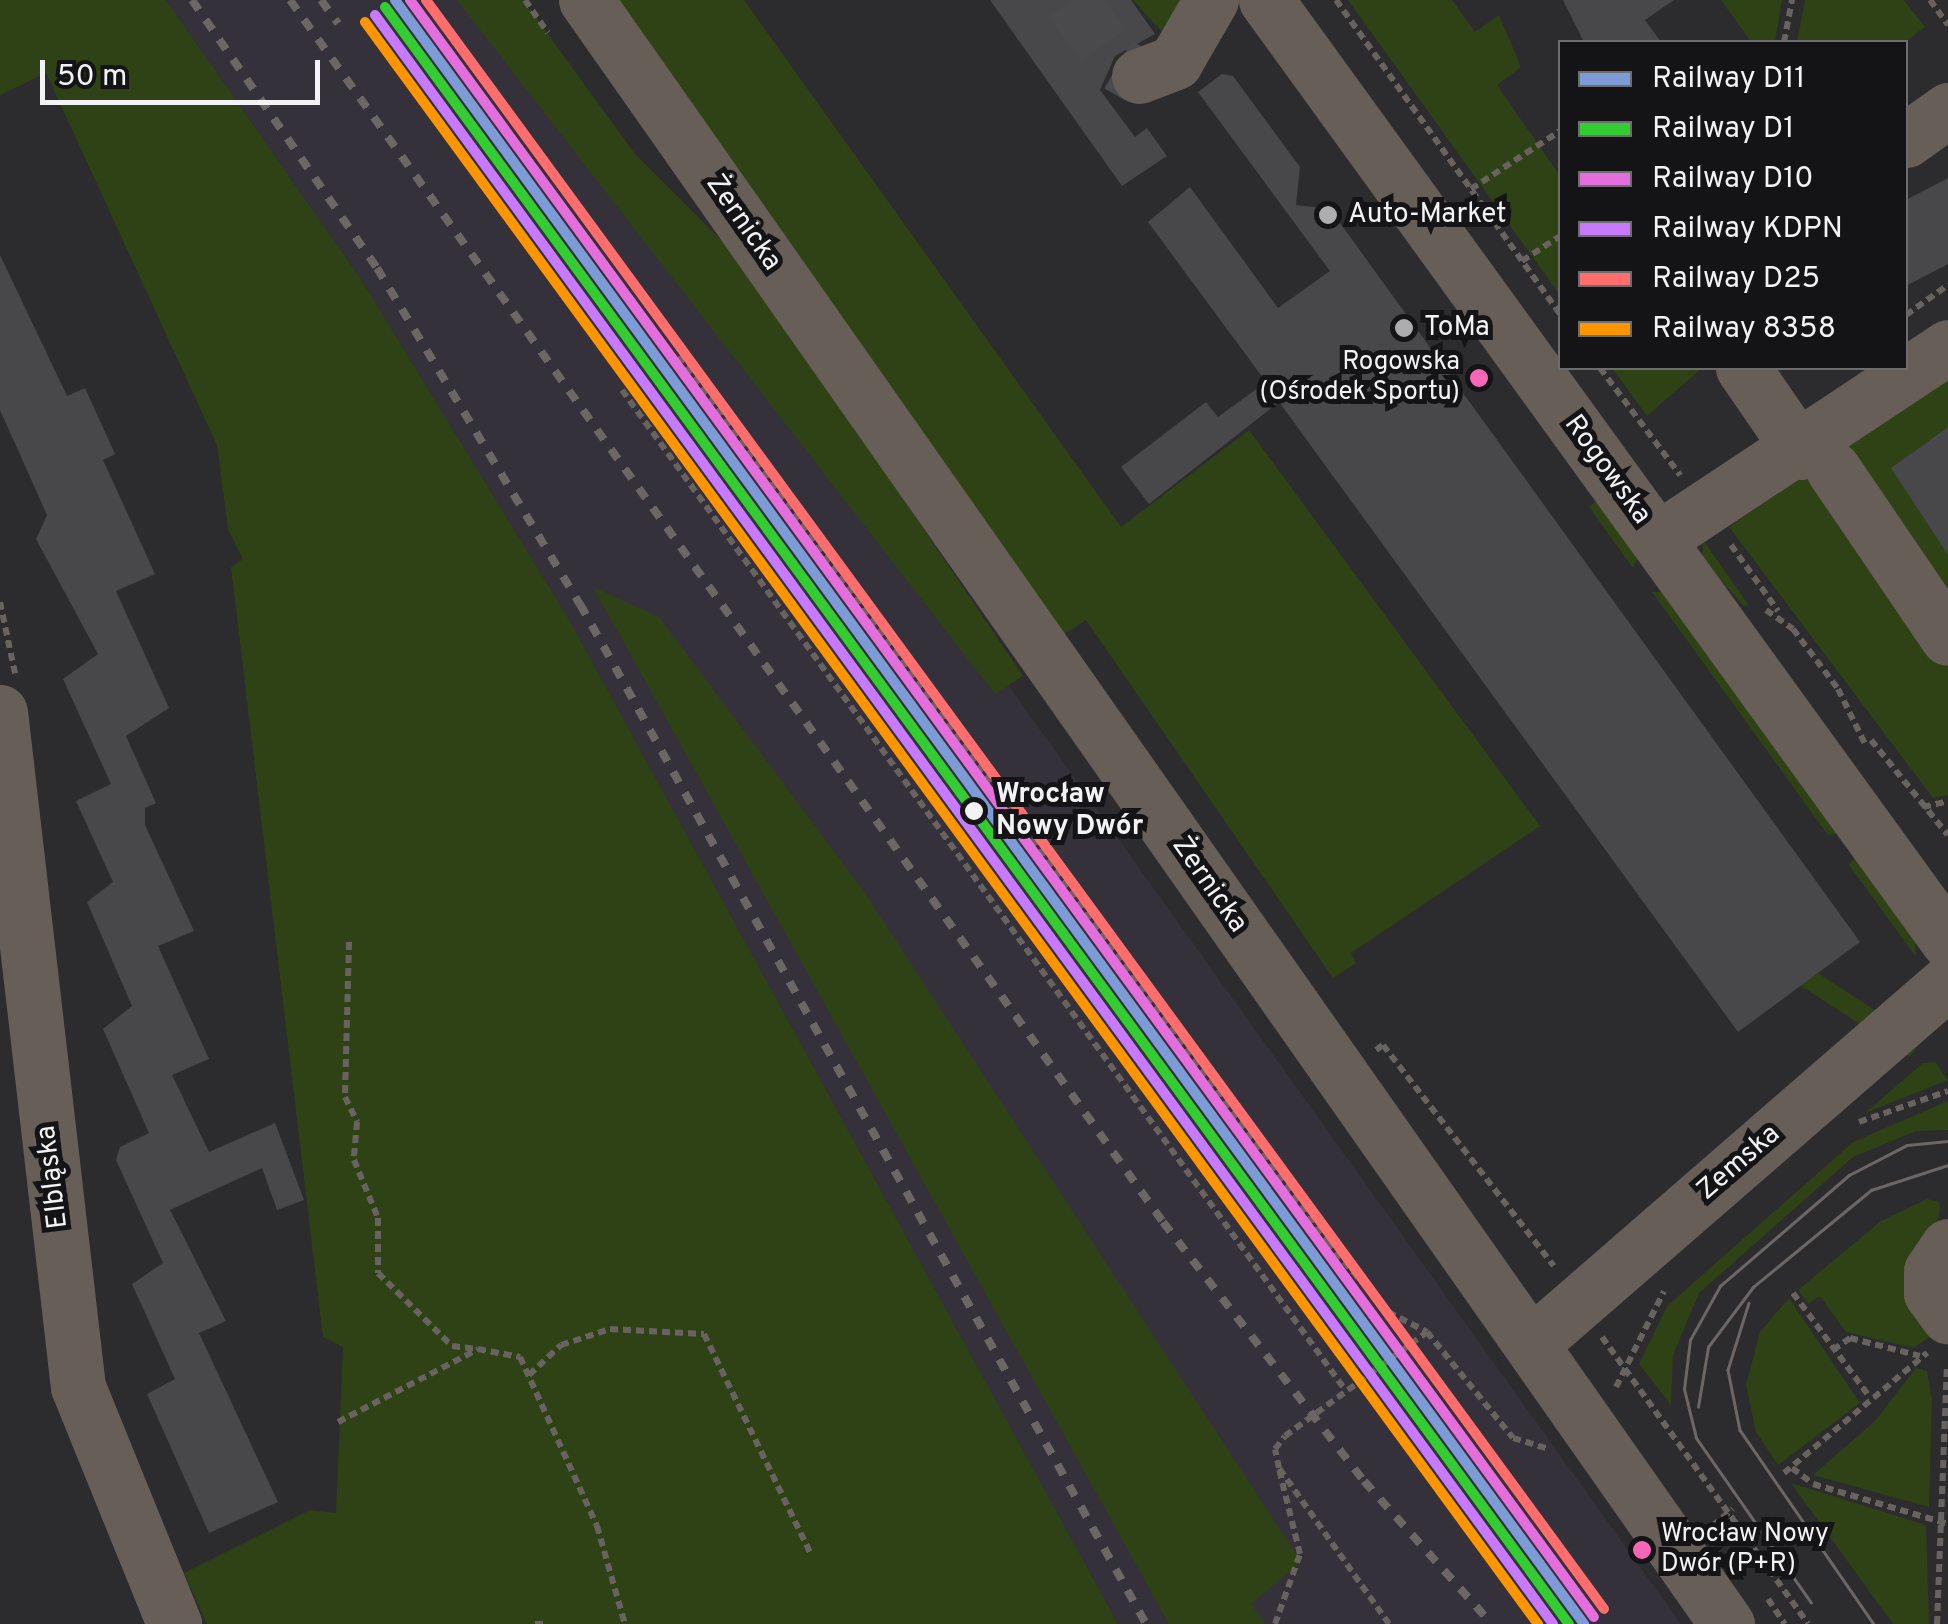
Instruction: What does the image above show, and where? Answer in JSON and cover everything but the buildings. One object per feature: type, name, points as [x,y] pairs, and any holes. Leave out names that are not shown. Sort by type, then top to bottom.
[{"type":"street","name":"Żernicka","points":[[586,0],[1727,1624]]},
{"type":"street","points":[[1139,76],[1175,62],[1211,0]]},
{"type":"street","name":"Rogowska","points":[[1266,0],[1658,540],[1938,904]]},
{"type":"street","points":[[1908,139],[1948,110]]},
{"type":"street","points":[[1658,540],[1761,465],[1817,461],[1948,347]]},
{"type":"street","points":[[1745,370],[1948,638]]},
{"type":"street","name":"Elbląska","points":[[0,712],[78,1387],[174,1624]]},
{"type":"street","name":"Zemska","points":[[1531,1344],[1948,982]]},
{"type":"street","points":[[1934,1340],[1930,1271],[1948,1246]]},
{"type":"path","points":[[1336,0],[1558,311]]},
{"type":"path","points":[[1784,40],[1792,0]]},
{"type":"path","points":[[1930,0],[1948,25]]},
{"type":"path","points":[[1471,189],[1558,132]]},
{"type":"path","points":[[1522,261],[1558,237]]},
{"type":"path","points":[[1908,314],[1948,284]]},
{"type":"path","points":[[679,356],[1327,1242],[1388,1312],[1426,1332],[1513,1438],[1531,1450],[1558,1449]]},
{"type":"path","points":[[1601,370],[1693,492]]},
{"type":"path","points":[[622,390],[1346,1392]]},
{"type":"path","points":[[1725,536],[1778,611]]},
{"type":"path","points":[[1872,740],[1909,799],[1923,807],[1948,835]]},
{"type":"path","points":[[1923,807],[1948,802]]},
{"type":"path","points":[[349,942],[345,1097],[356,1122],[354,1160],[378,1218],[378,1273],[452,1346],[520,1356],[597,1526],[625,1624]]},
{"type":"path","points":[[1342,1074],[1383,1045],[1563,1278]]},
{"type":"path","points":[[1853,1123],[1948,1090]]},
{"type":"path","points":[[1616,1387],[1666,1288]]},
{"type":"path","points":[[1793,1294],[1868,1396]]},
{"type":"path","points":[[529,1375],[561,1345],[610,1329],[704,1334],[810,1554]]},
{"type":"path","points":[[1274,1624],[1300,1554],[1275,1449],[1285,1436],[1426,1332]]},
{"type":"path","points":[[1599,1332],[1808,1624]]},
{"type":"path","points":[[1832,1350],[1850,1338],[1934,1340]]},
{"type":"path","points":[[1934,1340],[1868,1396],[1865,1410],[1788,1471],[1813,1484],[1944,1523]]},
{"type":"path","points":[[338,1422],[478,1349]]},
{"type":"path","points":[[1937,1624],[1944,1523],[1947,1366]]},
{"type":"path","points":[[1279,1468],[1389,1624]]},
{"type":"path","points":[[1714,1525],[1730,1511]]},
{"type":"path","points":[[1944,1523],[1948,1516]]},
{"type":"path","points":[[535,1624],[544,1624]]},
{"type":"shaded area","points":[[166,0],[517,0],[1681,1624],[1118,1624],[567,616],[360,278]]},
{"type":"green space","points":[[0,0],[166,0],[360,278],[567,616],[1118,1624],[207,1624],[184,1573],[310,1510],[336,1513],[343,1347],[323,1337],[231,567],[243,559],[228,529],[217,445],[46,73],[0,95]]},
{"type":"green space","points":[[457,0],[523,0],[635,154],[744,263],[1023,676],[995,694]]},
{"type":"green space","points":[[615,0],[744,0],[1121,527],[1249,430],[1540,826],[1351,953],[1356,963],[1333,978],[1086,620],[1058,638]]},
{"type":"green space","points":[[1133,0],[1185,0],[1162,32]]},
{"type":"green space","points":[[1348,0],[1452,0],[1475,32],[1499,15],[1521,67],[1497,85],[1558,173],[1558,292]]},
{"type":"green space","points":[[1721,0],[1782,0],[1775,40],[1750,40]]},
{"type":"green space","points":[[1805,0],[1904,0],[1925,27],[1908,40],[1797,40]]},
{"type":"green space","points":[[1613,370],[1700,370],[1647,416]]},
{"type":"green space","points":[[1948,374],[1948,795],[1933,798],[1729,527]]},
{"type":"green space","points":[[1602,497],[1639,555],[1633,568],[1589,507]]},
{"type":"green space","points":[[1703,540],[1748,604],[1745,607],[1702,560]]},
{"type":"green space","points":[[593,587],[659,617],[863,890],[1301,1562],[1251,1604],[1266,1624],[1169,1624]]},
{"type":"green space","points":[[1652,592],[1666,592],[1844,832],[1828,835]]},
{"type":"green space","points":[[1859,851],[1915,938],[1916,957],[1849,865]]},
{"type":"green space","points":[[1710,903],[1921,1040],[1910,1057],[1699,920]]},
{"type":"green space","points":[[1935,1062],[1948,1080],[1865,1113],[1923,1063]]},
{"type":"green space","points":[[1948,1101],[1948,1130],[1916,1131],[1853,1157],[1699,1293],[1673,1355],[1671,1405],[1639,1364],[1667,1306],[1853,1142]]},
{"type":"green space","points":[[1927,1199],[1940,1202],[1939,1217],[1909,1260],[1933,1334],[1914,1348],[1846,1332],[1820,1296],[1808,1304],[1798,1290],[1881,1221]]},
{"type":"green space","points":[[1789,1298],[1860,1403],[1778,1465],[1756,1432],[1746,1385],[1760,1332]]},
{"type":"green space","points":[[1916,1368],[1927,1371],[1932,1401],[1929,1507],[1813,1475],[1875,1421]]},
{"type":"green space","points":[[1791,1483],[1926,1525],[1929,1624],[1893,1624]]},
{"type":"tunnel","points":[[1071,0],[1118,64],[1139,76]]},
{"type":"tram line","points":[[1811,1603],[1696,1438],[1684,1389],[1690,1340],[1720,1286],[1849,1175],[1907,1145],[1948,1141]]},
{"type":"tram line","points":[[1698,1407],[1708,1347],[1753,1287],[1871,1190],[1948,1165]]},
{"type":"tram line","points":[[1749,1303],[1728,1370],[1740,1430],[1874,1624]]},
{"type":"railway","points":[[192,0],[377,268],[580,604],[1146,1624]]},
{"type":"railway","points":[[290,0],[1163,1222],[1364,1481],[1492,1624]]},
{"type":"railway","points":[[321,0],[338,23]]},
{"type":"rail line","name":"D11","points":[[395,0],[1584,1624]]},
{"type":"rail line","name":"D10","points":[[410,0],[1594,1617]]},
{"type":"rail line","name":"D25","points":[[426,0],[1604,1609]]},
{"type":"rail line","name":"D1","points":[[385,7],[1569,1624]]},
{"type":"rail line","name":"KDPN","points":[[375,15],[1553,1624]]},
{"type":"rail line","name":"8358","points":[[365,22],[1538,1624]]},
{"type":"place","name":"Auto-Market","points":[[1328,215]]},
{"type":"place","name":"ToMa","points":[[1404,328]]},
{"type":"place","name":"Rogowska (Ośrodek Sportu)","points":[[1479,378]]},
{"type":"place","name":"Wrocław Nowy Dwór","points":[[974,811]]},
{"type":"place","name":"Wrocław Nowy Dwór (P+R)","points":[[1642,1550]]}]
